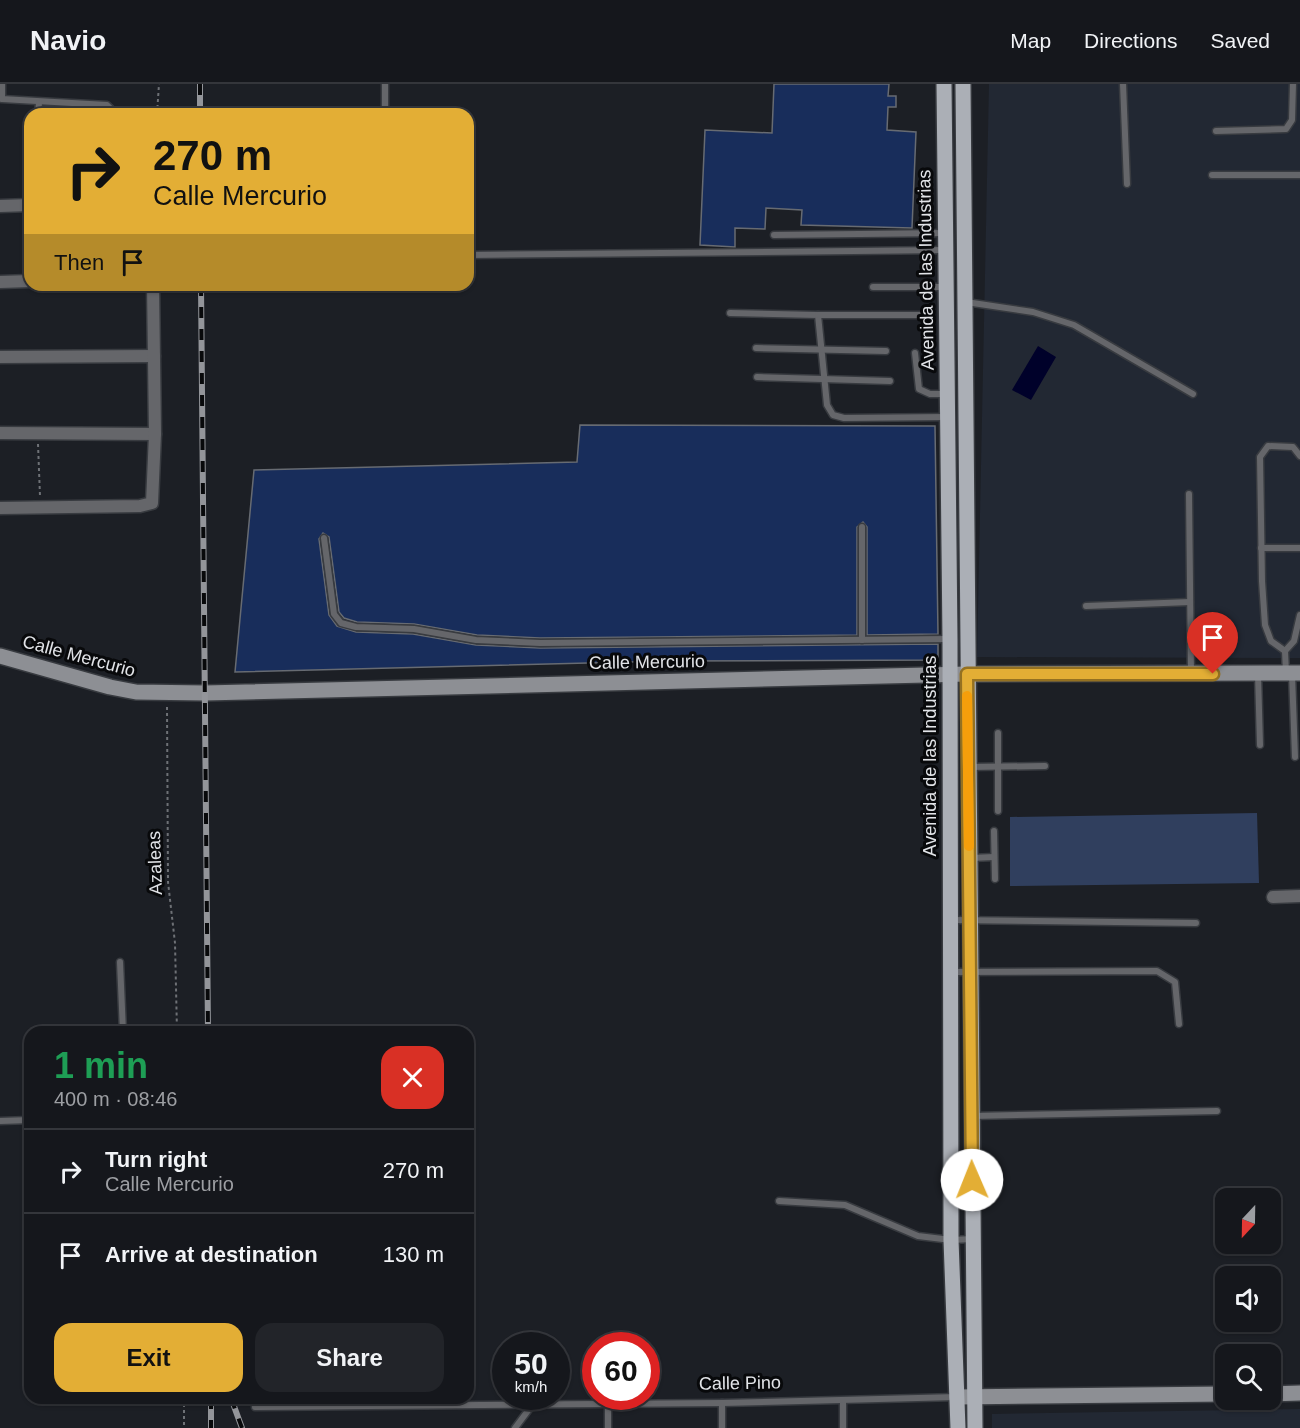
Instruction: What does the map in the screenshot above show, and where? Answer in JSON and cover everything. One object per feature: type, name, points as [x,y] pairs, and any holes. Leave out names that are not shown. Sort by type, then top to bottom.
[{"type":"main road","name":"Avenida de las Industrias","points":[[944,84],[950,617],[951,1240],[958,1428]]},
{"type":"main road","name":"Avenida de las Industrias","points":[[963,84],[975,1428]]},
{"type":"main road","points":[[946,280],[966,272]]},
{"type":"main road","points":[[950,617],[966,617]]},
{"type":"main road","name":"Calle Mercurio","points":[[0,656],[110,687],[136,692],[949,674],[1293,673]]},
{"type":"main road","points":[[952,1141],[972,1141]]},
{"type":"main road","points":[[1281,1394],[1300,1393]]},
{"type":"main road","name":"Calle Pino","points":[[957,1397],[1215,1394]]},
{"type":"street","points":[[0,206],[24,205]]},
{"type":"street","points":[[0,282],[24,281]]},
{"type":"street","points":[[0,508],[141,506],[153,500],[155,434],[153,291]]},
{"type":"street","points":[[0,357],[154,356]]},
{"type":"street","points":[[0,433],[155,434]]},
{"type":"street","points":[[1273,897],[1300,896]]},
{"type":"lane","points":[[2,84],[1,99],[39,103],[107,105],[110,108]]},
{"type":"lane","points":[[385,84],[385,108]]},
{"type":"lane","points":[[1123,84],[1127,184]]},
{"type":"lane","points":[[1216,131],[1286,129],[1292,120],[1293,84]]},
{"type":"lane","points":[[39,103],[39,108]]},
{"type":"lane","points":[[1212,175],[1300,175]]},
{"type":"lane","points":[[774,235],[945,233]]},
{"type":"lane","points":[[474,255],[946,250]]},
{"type":"lane","points":[[873,287],[946,280]]},
{"type":"lane","points":[[966,302],[1033,312],[1074,325],[1193,394]]},
{"type":"lane","points":[[730,313],[924,315]]},
{"type":"lane","points":[[818,315],[826,405],[838,417],[947,417]]},
{"type":"lane","points":[[756,348],[886,351]]},
{"type":"lane","points":[[915,353],[919,389],[930,394],[947,394]]},
{"type":"lane","points":[[757,377],[891,381]]},
{"type":"lane","points":[[1295,757],[1293,673],[1285,651],[1275,646],[1267,632],[1261,548],[1262,453],[1268,446],[1283,446],[1293,447],[1300,456]]},
{"type":"lane","points":[[1190,494],[1191,674]]},
{"type":"lane","points":[[862,527],[862,640]]},
{"type":"lane","points":[[324,537],[332,611],[341,622],[356,627],[414,629],[476,640],[540,643],[950,639]]},
{"type":"lane","points":[[1261,548],[1300,548]]},
{"type":"lane","points":[[1086,606],[1190,602]]},
{"type":"lane","points":[[1285,651],[1294,641],[1300,615]]},
{"type":"lane","points":[[1258,674],[1260,745]]},
{"type":"lane","points":[[998,733],[998,812]]},
{"type":"lane","points":[[968,767],[1046,766]]},
{"type":"lane","points":[[994,831],[995,879]]},
{"type":"lane","points":[[969,858],[994,857]]},
{"type":"lane","points":[[950,920],[1196,922]]},
{"type":"lane","points":[[120,962],[123,1026]]},
{"type":"lane","points":[[951,972],[1157,971],[1175,982],[1179,1024]]},
{"type":"lane","points":[[972,1116],[1217,1111]]},
{"type":"lane","points":[[0,1121],[24,1120]]},
{"type":"lane","points":[[779,1201],[845,1205],[902,1230],[951,1240],[973,1239]]},
{"type":"lane","name":"Calle Pino","points":[[660,1403],[957,1397]]},
{"type":"lane","points":[[843,1401],[843,1428]]},
{"type":"lane","points":[[722,1403],[722,1428]]},
{"type":"lane","name":"Calle Pino","points":[[255,1407],[492,1404]]},
{"type":"lane","points":[[515,1428],[528,1410]]},
{"type":"lane","points":[[608,1410],[608,1428]]},
{"type":"path","points":[[157,108],[159,84]]},
{"type":"path","points":[[38,433],[41,507]]},
{"type":"path","name":"Azaleas","points":[[167,692],[168,882],[175,943],[177,1026]]},
{"type":"path","points":[[184,1404],[184,1428]]},
{"type":"shaded area","points":[[989,84],[1300,84],[1300,658],[977,657]]},
{"type":"shaded area","points":[[1038,346],[1056,357],[1031,400],[1012,390]]},
{"type":"shaded area","points":[[1257,813],[1259,883],[1010,886],[1010,817]]},
{"type":"shaded area","points":[[1300,1409],[1300,1428],[992,1428],[992,1414]]},
{"type":"building","points":[[774,84],[889,84],[888,96],[896,96],[896,107],[888,107],[887,130],[916,132],[912,228],[801,225],[802,210],[766,208],[765,229],[735,228],[735,247],[700,245],[705,130],[772,133]]},
{"type":"building","points":[[580,425],[935,426],[938,634],[867,635],[867,527],[863,522],[857,527],[857,635],[540,638],[477,635],[414,624],[357,622],[344,618],[339,612],[329,537],[323,533],[319,539],[329,615],[337,626],[356,632],[413,634],[476,645],[540,648],[938,644],[938,660],[668,661],[235,672],[254,470],[577,462]]},
{"type":"railway","points":[[200,84],[200,108]]},
{"type":"railway","points":[[201,291],[208,1026]]},
{"type":"railway","points":[[211,1404],[211,1428]]},
{"type":"railway","points":[[233,1404],[242,1428]]},
{"type":"slow traffic","points":[[967,696],[969,846]]},
{"type":"route","points":[[972,1180],[967,674],[1213,674]]}]
